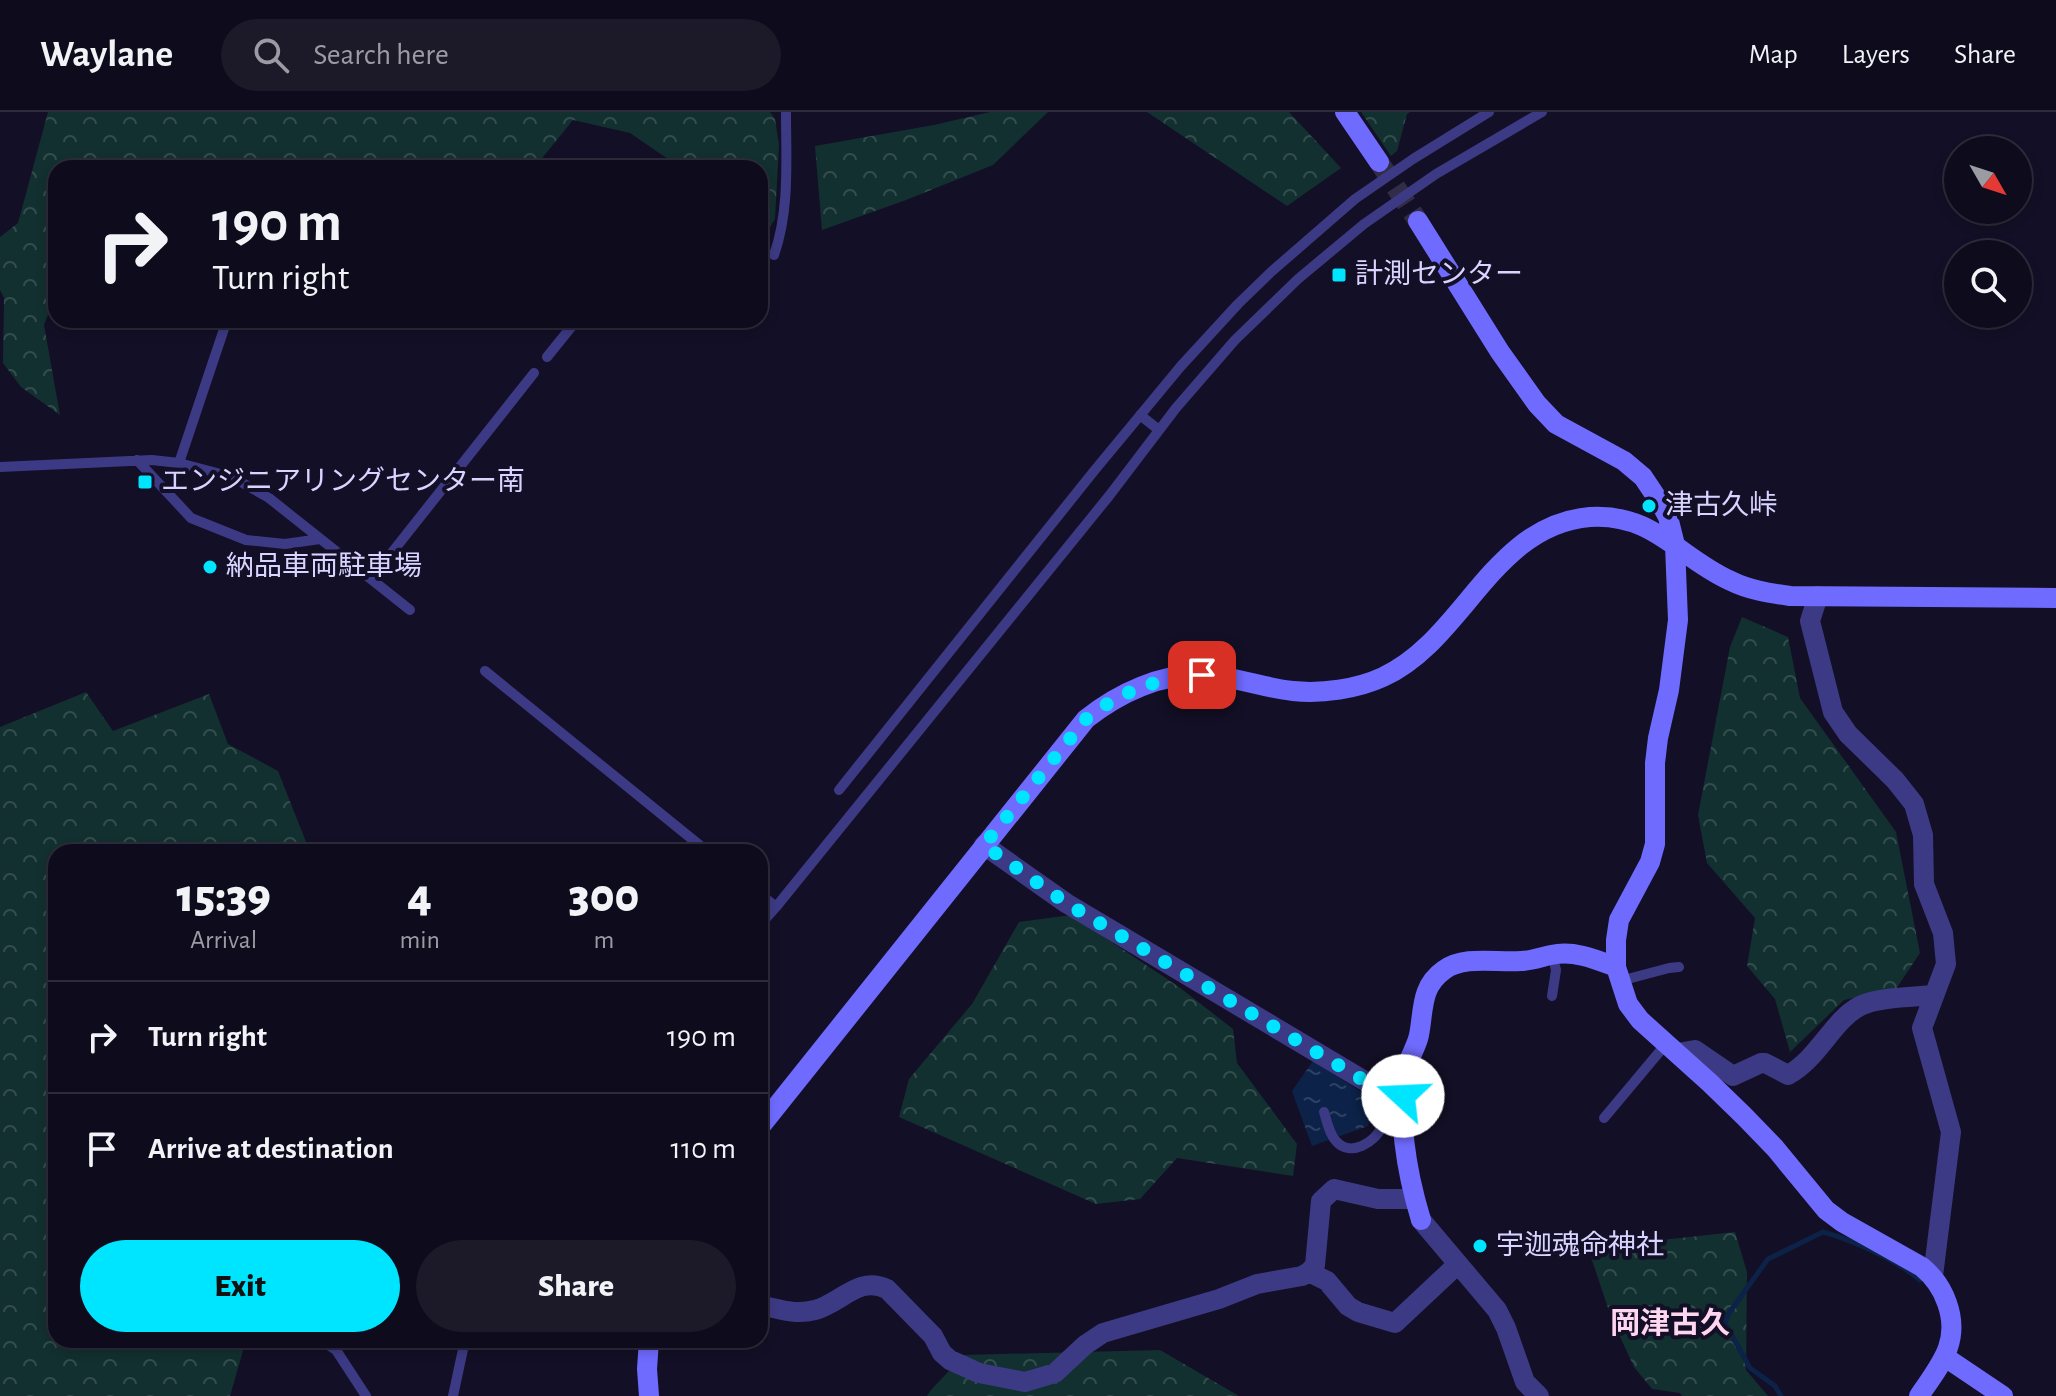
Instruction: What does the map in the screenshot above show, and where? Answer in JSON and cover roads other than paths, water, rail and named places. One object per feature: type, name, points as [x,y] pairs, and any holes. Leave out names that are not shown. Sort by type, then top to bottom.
[{"type":"street","points":[[1345,112],[1379,162]]},
{"type":"street","points":[[1418,221],[1500,352],[1537,404],[1556,424],[1624,461],[1643,477],[1668,517],[1675,545],[1678,620],[1655,763],[1655,844],[1650,862],[1619,920],[1615,954],[1628,1004],[1640,1020],[1775,1148],[1826,1210],[1933,1276],[1943,1292],[1952,1324],[1952,1338],[1945,1357],[1919,1396]]},
{"type":"street","points":[[768,1117],[1086,719],[1135,689],[1166,679],[1202,675],[1292,691],[1358,686],[1382,678],[1417,655],[1521,544],[1558,524],[1593,517],[1630,522],[1651,529],[1729,581],[1770,593],[1790,596],[2056,598]]},
{"type":"street","points":[[1818,596],[1810,621],[1833,712],[1848,734],[1895,780],[1914,804],[1923,835],[1924,884],[1943,933],[1946,964],[1922,1028],[1951,1132],[1933,1276]]},
{"type":"street","points":[[984,845],[1066,903],[1397,1095]]},
{"type":"street","points":[[1529,1393],[1497,1310],[1421,1220],[1414,1199],[1397,1095],[1418,1040],[1425,990],[1442,970],[1465,962],[1522,961],[1567,953],[1585,956],[1618,974]]},
{"type":"street","points":[[1671,1048],[1695,1050],[1733,1076],[1761,1063],[1788,1075],[1801,1068],[1849,1014],[1859,1007],[1874,1001],[1934,995]]},
{"type":"street","points":[[768,1307],[796,1313],[807,1312],[821,1309],[861,1285],[879,1285],[887,1289],[933,1336],[942,1353],[950,1360],[979,1373],[1025,1382],[1055,1373],[1103,1333],[1219,1299],[1257,1284],[1309,1272],[1315,1265],[1321,1201],[1334,1189],[1378,1199],[1414,1199]]},
{"type":"street","points":[[1309,1272],[1327,1281],[1348,1306],[1358,1312],[1395,1323],[1458,1264]]},
{"type":"street","points":[[648,1348],[649,1396]]},
{"type":"street","points":[[1945,1357],[2003,1396]]},
{"type":"lane","points":[[774,255],[781,236],[783,217],[786,112]]},
{"type":"lane","points":[[839,790],[1140,415],[1238,304],[1355,199],[1489,112]]},
{"type":"lane","points":[[768,916],[1235,340],[1298,279],[1364,224],[1436,174],[1542,112]]},
{"type":"lane","points":[[179,463],[224,328]]},
{"type":"lane","points":[[547,357],[570,328]]},
{"type":"lane","points":[[371,579],[534,373]]},
{"type":"lane","points":[[1140,415],[1159,430]]},
{"type":"lane","points":[[137,460],[191,518],[246,540],[285,544],[320,539]]},
{"type":"lane","points":[[0,467],[137,460],[179,463],[232,477],[269,498],[410,610]]},
{"type":"lane","points":[[485,671],[698,844]]},
{"type":"lane","points":[[768,900],[776,907]]},
{"type":"lane","points":[[1552,954],[1556,970],[1552,996]]},
{"type":"lane","points":[[1618,974],[1679,967]]},
{"type":"lane","points":[[1604,1118],[1671,1048]]},
{"type":"lane","points":[[1324,1112],[1338,1144],[1343,1147],[1360,1146],[1367,1144],[1382,1128],[1397,1095]]},
{"type":"lane","points":[[333,1348],[366,1396]]},
{"type":"lane","points":[[453,1396],[463,1348]]},
{"type":"water","points":[[1313,1061],[1374,1100],[1368,1126],[1312,1146],[1292,1091]]},
{"type":"waterway","points":[[1781,1396],[1775,1386],[1750,1368],[1725,1323],[1768,1259],[1823,1232],[1874,1252],[1920,1280]]},
{"type":"tunnel","points":[[1379,162],[1418,221]]},
{"type":"place","name":"計測センター","points":[[1339,275]]},
{"type":"place","name":"エンジニアリングセンター南","points":[[145,482]]},
{"type":"place","name":"津古久峠","points":[[1649,506]]},
{"type":"place","name":"納品車両駐車場","points":[[210,567]]},
{"type":"place","name":"宇迦魂命神社","points":[[1480,1246]]},
{"type":"district","name":"岡津古久","points":[[1670,1324]]}]
